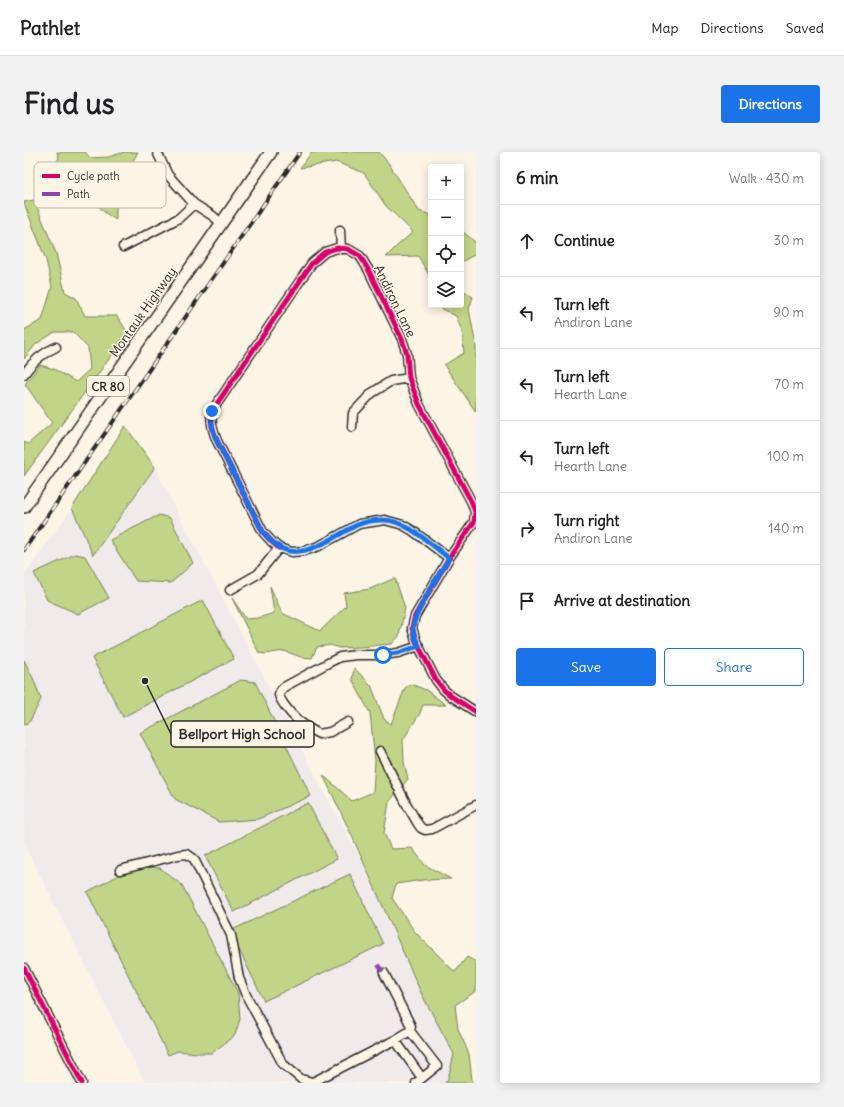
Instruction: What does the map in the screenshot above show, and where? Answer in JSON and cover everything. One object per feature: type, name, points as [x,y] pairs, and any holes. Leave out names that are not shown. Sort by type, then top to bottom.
[{"type":"main road","name":"Montauk Highway","points":[[24,507],[271,152]]},
{"type":"street","points":[[157,152],[162,162]]},
{"type":"street","points":[[166,171],[194,204],[221,223]]},
{"type":"street","points":[[123,247],[179,218],[194,204]]},
{"type":"street","points":[[340,230],[341,249],[337,248],[325,252],[312,263],[212,411],[210,419],[212,430],[263,532],[280,548],[292,552],[304,551],[319,546],[359,524],[385,520],[403,525],[449,558]]},
{"type":"street","name":"Andiron Lane","points":[[341,249],[348,249],[360,256],[368,270],[402,339],[407,354],[409,378],[419,404],[472,503],[475,512],[474,522],[449,558],[415,616],[412,628],[416,641],[436,680],[451,696],[476,712]]},
{"type":"street","points":[[24,374],[41,354],[56,347]]},
{"type":"street","points":[[352,427],[353,413],[372,392],[391,381],[409,378]]},
{"type":"street","points":[[230,590],[258,574],[280,548]]},
{"type":"street","points":[[348,722],[330,732],[319,734],[304,726],[290,713],[281,701],[279,695],[280,690],[340,657],[398,653],[419,646]]},
{"type":"street","points":[[380,751],[407,805],[421,828],[425,830],[432,829],[476,805]]},
{"type":"street","points":[[120,870],[178,855],[187,854],[194,859],[231,935],[239,978],[246,995],[283,1064],[301,1079],[311,1083],[410,1031]]},
{"type":"street","points":[[24,968],[82,1083]]},
{"type":"street","points":[[384,973],[411,1026],[410,1031],[437,1066],[419,1081],[395,1040]]},
{"type":"shaded area","points":[[155,467],[321,786],[389,911],[384,913],[473,1083],[145,1083],[24,844],[24,575],[72,508],[93,555]]},
{"type":"green space","points":[[57,152],[85,152],[90,158],[109,157],[124,152],[138,152],[132,162],[55,162],[59,159]]},
{"type":"green space","points":[[312,152],[379,152],[389,164],[419,211],[428,214],[428,273],[418,256],[386,257],[413,232],[386,206],[364,173],[336,162],[300,168]]},
{"type":"green space","points":[[34,200],[34,208],[37,208],[56,253],[65,292],[76,298],[85,316],[117,316],[128,333],[24,476],[24,442],[28,444],[52,423],[25,384],[40,365],[54,369],[76,382],[90,369],[88,348],[73,332],[55,332],[36,344],[24,359],[24,330],[42,320],[52,287],[46,260],[24,202]]},
{"type":"green space","points":[[100,208],[116,208],[116,220]]},
{"type":"green space","points":[[464,233],[476,243],[476,254],[464,260]]},
{"type":"green space","points":[[464,291],[473,297],[469,309],[476,346],[476,412],[444,365],[464,353],[462,331],[456,316],[441,308],[464,308]]},
{"type":"green space","points":[[125,426],[155,467],[93,555],[72,508]]},
{"type":"green space","points":[[159,515],[170,518],[193,563],[171,583],[136,581],[110,540]]},
{"type":"green space","points":[[75,554],[85,556],[109,598],[78,614],[47,600],[34,573]]},
{"type":"green space","points":[[395,578],[405,608],[399,636],[392,644],[339,648],[331,645],[317,647],[312,658],[301,657],[284,651],[265,654],[259,653],[232,598],[246,619],[258,618],[274,613],[270,586],[282,613],[320,631],[346,606],[344,593],[370,589]]},
{"type":"green space","points":[[203,600],[234,659],[123,717],[92,658]]},
{"type":"green space","points":[[24,660],[41,699],[30,721],[24,725]]},
{"type":"green space","points":[[354,668],[371,685],[384,719],[391,724],[405,688],[411,684],[426,690],[446,705],[423,705],[420,713],[403,740],[404,762],[408,779],[389,802],[384,833],[391,849],[412,848],[425,865],[451,879],[423,880],[396,884],[392,898],[415,932],[455,972],[467,957],[476,962],[476,991],[455,1005],[458,1029],[469,1054],[473,1083],[445,1083],[448,1079],[454,1054],[422,995],[352,836],[323,775],[352,801],[373,792],[375,761],[370,713],[352,679]]},
{"type":"green space","points":[[241,680],[255,682],[311,796],[258,819],[219,822],[175,799],[140,733]]},
{"type":"green space","points":[[308,803],[337,859],[234,912],[205,856]]},
{"type":"green space","points":[[150,867],[160,868],[182,885],[238,993],[240,1019],[235,1035],[212,1053],[178,1051],[168,1055],[87,892],[125,872]]},
{"type":"green space","points":[[350,874],[383,944],[264,1001],[230,931]]},
{"type":"railway","points":[[24,550],[300,152]]},
{"type":"marked path","points":[[378,965],[384,973]]},
{"type":"cycle path","points":[[279,548],[263,532],[217,441],[212,426],[212,411],[312,263],[325,252],[337,248],[348,249],[360,256],[368,269],[402,339],[407,354],[409,378],[419,404],[472,503],[475,512],[474,522],[449,558],[415,616],[412,628],[416,641],[436,680],[451,696],[476,712]]},
{"type":"cycle path","points":[[24,968],[82,1083]]},
{"type":"place","name":"Bellport High School","points":[[145,681]]},
{"type":"route","points":[[212,411],[210,419],[212,430],[217,441],[263,532],[280,548],[292,552],[304,551],[319,546],[359,524],[385,520],[403,525],[449,558],[415,616],[412,628],[419,646],[398,653],[383,655]]}]
